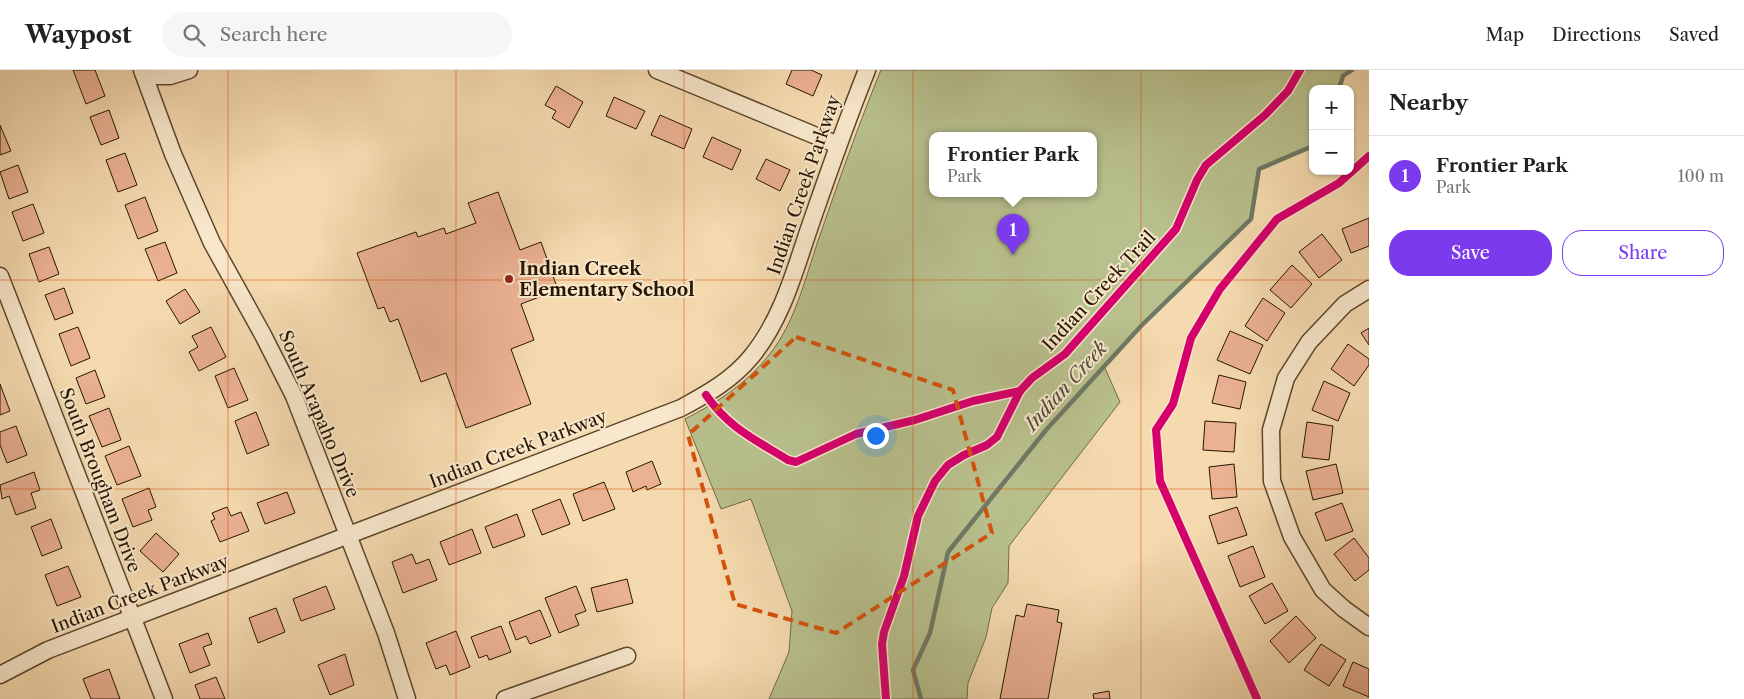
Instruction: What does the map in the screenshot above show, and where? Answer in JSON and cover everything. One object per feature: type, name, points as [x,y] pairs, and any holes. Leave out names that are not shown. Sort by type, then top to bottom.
[{"type":"street","points":[[143,73],[170,76],[189,70]]},
{"type":"street","points":[[657,70],[838,145]]},
{"type":"street","name":"Indian Creek Parkway","points":[[0,675],[48,650],[681,408],[724,382],[750,359],[760,345],[784,301],[838,145],[867,70]]},
{"type":"street","name":"South Arapaho Drive","points":[[143,73],[173,154],[200,218],[294,396],[386,634],[407,699]]},
{"type":"street","name":"South Brougham Drive","points":[[0,276],[164,699]]},
{"type":"street","points":[[1369,289],[1345,304],[1309,342],[1286,378],[1271,430],[1272,481],[1292,537],[1324,590],[1344,609],[1369,627]]},
{"type":"street","points":[[505,699],[628,656]]},
{"type":"highlighted area","points":[[796,337],[953,390],[992,533],[836,633],[735,604],[688,435]]},
{"type":"green space","points":[[881,70],[1352,70],[1343,76],[1340,85],[1309,85],[1309,148],[1259,169],[1251,219],[1141,326],[1104,366],[1120,402],[1009,546],[1008,583],[992,608],[986,637],[968,683],[967,699],[769,699],[789,652],[792,611],[751,499],[721,509],[685,419],[709,406],[741,384],[769,355],[778,342],[793,315],[841,176]]},
{"type":"building","points":[[73,70],[95,70],[105,96],[86,104]]},
{"type":"building","points":[[792,70],[811,70],[822,75],[813,96],[786,84]]},
{"type":"building","points":[[556,86],[583,102],[569,128],[552,118],[556,111],[545,105]]},
{"type":"building","points":[[614,97],[645,111],[636,129],[606,116]]},
{"type":"building","points":[[109,110],[119,138],[101,145],[90,117]]},
{"type":"building","points":[[660,115],[692,129],[684,149],[651,135]]},
{"type":"building","points":[[0,125],[11,151],[0,155]]},
{"type":"building","points":[[712,137],[741,150],[732,170],[703,157]]},
{"type":"building","points":[[125,153],[137,185],[118,192],[106,160]]},
{"type":"building","points":[[766,159],[790,170],[780,191],[756,179]]},
{"type":"building","points":[[18,165],[28,192],[9,199],[0,172]]},
{"type":"building","points":[[498,192],[520,250],[541,242],[558,290],[521,304],[534,340],[511,349],[531,404],[466,428],[446,373],[421,382],[398,319],[390,322],[384,307],[378,309],[357,253],[416,232],[418,237],[444,228],[446,234],[476,223],[468,203]]},
{"type":"building","points":[[145,197],[158,231],[138,239],[125,205]]},
{"type":"building","points":[[33,204],[44,233],[23,241],[12,212]]},
{"type":"building","points":[[1369,218],[1369,246],[1351,253],[1342,229]]},
{"type":"building","points":[[1322,234],[1342,260],[1319,278],[1299,252]]},
{"type":"building","points":[[165,242],[177,273],[158,281],[145,249]]},
{"type":"building","points":[[49,247],[59,274],[39,282],[29,254]]},
{"type":"building","points":[[1292,265],[1312,284],[1291,308],[1270,290]]},
{"type":"building","points":[[64,288],[73,313],[55,320],[45,295]]},
{"type":"building","points":[[185,289],[200,312],[180,324],[166,301]]},
{"type":"building","points":[[1263,298],[1285,313],[1267,341],[1245,326]]},
{"type":"building","points":[[78,327],[90,358],[71,366],[59,334]]},
{"type":"building","points":[[211,327],[226,357],[199,371],[189,352],[198,347],[192,336]]},
{"type":"building","points":[[1369,328],[1369,345],[1361,333]]},
{"type":"building","points":[[1230,331],[1263,345],[1250,374],[1217,360]]},
{"type":"building","points":[[1348,344],[1369,359],[1369,365],[1354,386],[1331,369]]},
{"type":"building","points":[[234,368],[248,400],[228,408],[215,376]]},
{"type":"building","points":[[95,370],[105,397],[86,404],[76,378]]},
{"type":"building","points":[[1219,375],[1246,382],[1240,409],[1212,403]]},
{"type":"building","points":[[1324,381],[1350,393],[1338,421],[1312,410]]},
{"type":"building","points":[[0,384],[10,411],[0,415]]},
{"type":"building","points":[[109,408],[121,440],[102,447],[89,416]]},
{"type":"building","points":[[256,412],[269,445],[247,454],[235,421]]},
{"type":"building","points":[[1205,421],[1236,423],[1234,452],[1203,450]]},
{"type":"building","points":[[1307,422],[1333,426],[1329,460],[1302,457]]},
{"type":"building","points":[[16,426],[27,455],[7,463],[0,445],[0,432]]},
{"type":"building","points":[[129,446],[141,476],[117,485],[105,456]]},
{"type":"building","points":[[652,461],[661,484],[647,490],[646,486],[633,492],[626,472]]},
{"type":"building","points":[[1234,464],[1237,497],[1212,499],[1209,467]]},
{"type":"building","points":[[1336,464],[1343,493],[1313,500],[1306,471]]},
{"type":"building","points":[[34,472],[40,490],[31,493],[36,508],[16,515],[9,496],[2,499],[0,485]]},
{"type":"building","points":[[604,482],[615,509],[583,521],[573,494]]},
{"type":"building","points":[[149,488],[156,507],[148,510],[152,520],[133,527],[122,499]]},
{"type":"building","points":[[287,492],[295,513],[265,524],[257,503]]},
{"type":"building","points":[[560,499],[570,524],[542,535],[532,510]]},
{"type":"building","points":[[1342,503],[1353,531],[1326,541],[1315,513]]},
{"type":"building","points":[[227,507],[231,516],[241,512],[249,531],[220,542],[211,521],[215,519],[212,513]]},
{"type":"building","points":[[1237,507],[1247,535],[1218,544],[1209,516]]},
{"type":"building","points":[[517,514],[525,536],[493,548],[485,527]]},
{"type":"building","points":[[51,519],[62,548],[42,556],[31,527]]},
{"type":"building","points":[[472,529],[481,553],[449,565],[440,542]]},
{"type":"building","points":[[156,533],[179,554],[163,572],[140,551]]},
{"type":"building","points":[[1354,538],[1369,558],[1369,570],[1355,581],[1334,554]]},
{"type":"building","points":[[1253,546],[1265,577],[1240,587],[1228,556]]},
{"type":"building","points":[[412,554],[416,564],[429,559],[437,580],[403,593],[392,562]]},
{"type":"building","points":[[68,566],[81,597],[57,606],[45,575]]},
{"type":"building","points":[[627,579],[633,603],[597,612],[591,588]]},
{"type":"building","points":[[1272,583],[1288,611],[1265,624],[1249,596]]},
{"type":"building","points":[[326,586],[335,609],[301,621],[293,599]]},
{"type":"building","points":[[576,586],[586,611],[575,615],[579,625],[559,633],[545,598]]},
{"type":"building","points":[[1027,604],[1059,610],[1057,622],[1062,623],[1048,699],[1000,699],[1016,615],[1024,617]]},
{"type":"building","points":[[276,608],[285,632],[258,643],[249,618]]},
{"type":"building","points":[[540,610],[551,636],[530,644],[526,636],[516,640],[509,622]]},
{"type":"building","points":[[1296,616],[1316,638],[1289,663],[1270,641]]},
{"type":"building","points":[[501,626],[511,652],[489,660],[487,655],[479,658],[471,637]]},
{"type":"building","points":[[456,631],[470,667],[450,675],[446,665],[436,669],[426,643]]},
{"type":"building","points":[[208,633],[212,644],[203,647],[210,665],[190,673],[179,644]]},
{"type":"building","points":[[1321,644],[1346,660],[1329,686],[1304,670]]},
{"type":"building","points":[[345,654],[354,685],[330,695],[318,665]]},
{"type":"building","points":[[1353,662],[1369,669],[1369,697],[1343,686]]},
{"type":"building","points":[[109,669],[120,699],[91,699],[83,679]]},
{"type":"building","points":[[216,677],[225,699],[200,699],[195,685]]},
{"type":"building","points":[[1109,691],[1110,699],[1094,699],[1093,694]]},
{"type":"waterway","name":"Indian Creek","points":[[1340,85],[1343,76],[1352,70]]},
{"type":"waterway","name":"Indian Creek","points":[[921,699],[913,670],[930,633],[948,552],[1046,430],[1141,326],[1251,219],[1259,169],[1309,148]]},
{"type":"cycle path","name":"Indian Creek Trail","points":[[886,699],[882,644],[884,632],[904,576],[918,516],[935,481],[948,465],[964,455],[987,445],[997,437],[1020,391],[1032,378],[1065,354],[1176,229],[1197,180],[1206,165],[1265,115],[1288,91],[1300,70]]},
{"type":"cycle path","points":[[1257,699],[1160,481],[1156,430],[1173,404],[1191,338],[1220,289],[1277,219],[1339,183],[1369,156]]},
{"type":"cycle path","points":[[706,395],[733,425],[788,460],[796,462],[856,434],[915,420],[973,401],[1020,391]]},
{"type":"place","name":"Frontier Park","points":[[1013,255]]},
{"type":"place","name":"Indian Creek Elementary School","points":[[509,279]]}]
